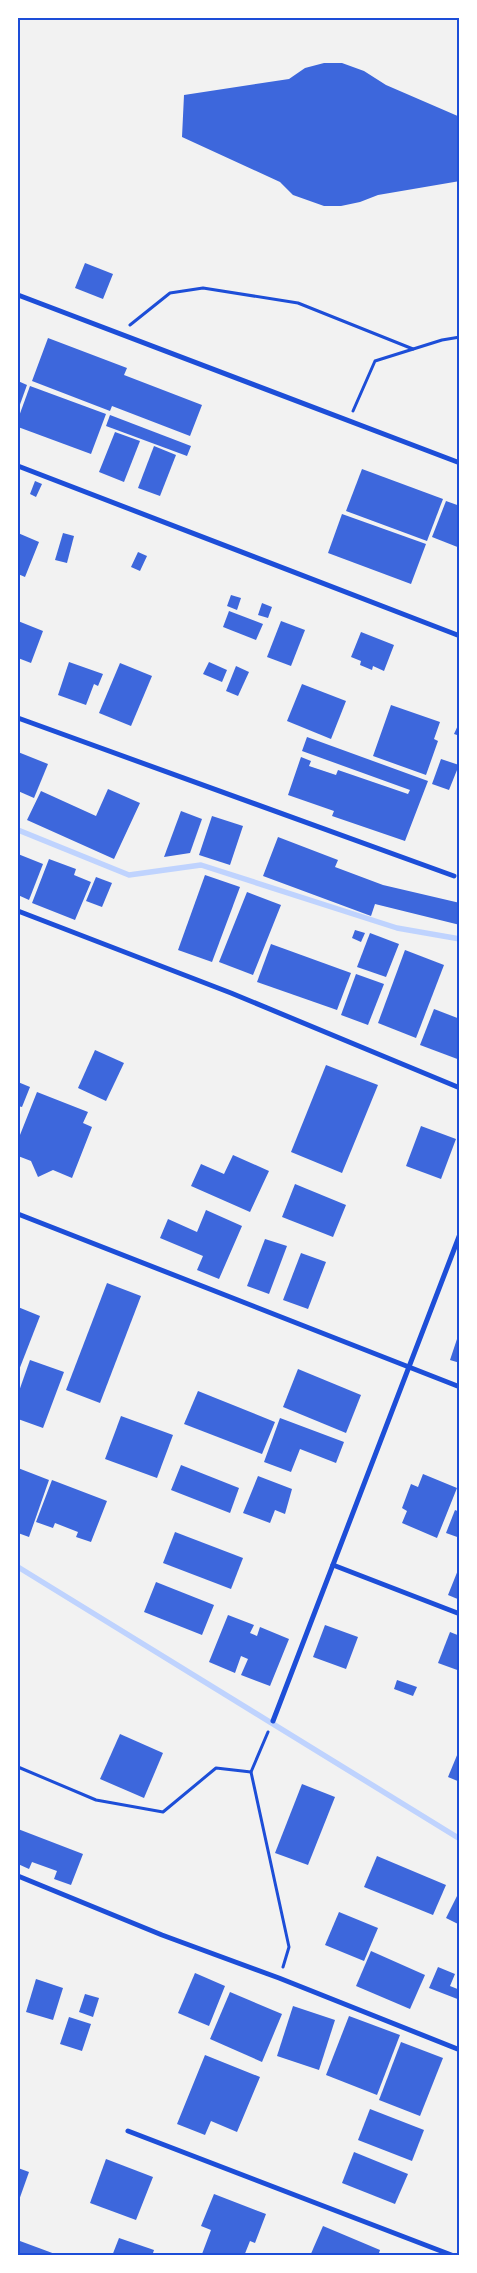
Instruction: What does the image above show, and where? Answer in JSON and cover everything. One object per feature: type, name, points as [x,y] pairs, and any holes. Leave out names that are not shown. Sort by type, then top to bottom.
[{"type":"street","points":[[18,295],[460,463]]},
{"type":"street","points":[[18,466],[460,636]]},
{"type":"street","points":[[18,718],[454,876]]},
{"type":"street","points":[[18,912],[231,993],[460,1088]]},
{"type":"street","points":[[18,1214],[460,1387]]},
{"type":"street","points":[[273,1721],[460,1234]]},
{"type":"street","points":[[333,1565],[460,1614]]},
{"type":"street","points":[[18,1876],[162,1935],[279,1978],[460,2050]]},
{"type":"street","points":[[128,2131],[454,2256]]},
{"type":"path","points":[[123,335],[134,320],[170,293],[203,288],[298,304],[413,349]]},
{"type":"path","points":[[348,421],[375,361],[442,340],[460,337]]},
{"type":"path","points":[[273,1721],[252,1772],[289,1947],[279,1978]]},
{"type":"path","points":[[18,1767],[96,1800],[163,1812],[216,1768],[252,1772]]},
{"type":"building","points":[[324,63],[342,63],[364,71],[386,85],[460,117],[460,181],[378,195],[360,202],[341,206],[324,206],[293,195],[280,182],[182,137],[184,95],[289,79],[305,68]]},
{"type":"building","points":[[85,263],[113,274],[103,299],[75,288]]},
{"type":"building","points":[[48,338],[127,368],[124,375],[202,405],[190,436],[112,406],[110,411],[32,381]]},
{"type":"building","points":[[18,381],[27,385],[18,410]]},
{"type":"building","points":[[30,386],[106,414],[91,454],[18,427],[18,419]]},
{"type":"building","points":[[110,415],[191,446],[187,456],[106,426]]},
{"type":"building","points":[[115,432],[140,441],[124,482],[99,472]]},
{"type":"building","points":[[154,446],[176,455],[160,496],[138,488]]},
{"type":"building","points":[[362,469],[443,499],[427,541],[346,511]]},
{"type":"building","points":[[35,481],[42,484],[36,497],[30,494]]},
{"type":"building","points":[[446,501],[460,506],[460,548],[432,537]]},
{"type":"building","points":[[342,514],[426,544],[411,584],[328,553]]},
{"type":"building","points":[[18,533],[39,542],[25,577],[18,574]]},
{"type":"building","points":[[63,533],[74,536],[67,563],[55,560]]},
{"type":"building","points":[[138,552],[147,556],[140,571],[131,567]]},
{"type":"building","points":[[231,595],[241,598],[237,610],[227,606]]},
{"type":"building","points":[[262,603],[272,607],[268,618],[258,615]]},
{"type":"building","points":[[229,611],[263,624],[256,640],[223,627]]},
{"type":"building","points":[[18,621],[43,631],[31,663],[18,658]]},
{"type":"building","points":[[281,621],[305,630],[291,666],[267,657]]},
{"type":"building","points":[[361,632],[394,645],[384,671],[373,666],[372,670],[360,665],[361,661],[351,657]]},
{"type":"building","points":[[69,662],[103,674],[98,686],[94,684],[86,705],[58,695]]},
{"type":"building","points":[[209,662],[227,670],[222,682],[203,674]]},
{"type":"building","points":[[120,663],[152,676],[131,726],[99,713]]},
{"type":"building","points":[[236,666],[249,672],[238,696],[226,691]]},
{"type":"building","points":[[302,684],[346,701],[331,739],[287,721]]},
{"type":"building","points":[[391,705],[440,722],[434,739],[438,741],[426,775],[373,756]]},
{"type":"building","points":[[460,721],[460,736],[454,734]]},
{"type":"building","points":[[307,737],[428,781],[405,841],[332,816],[334,811],[288,795],[301,757],[311,761],[309,766],[336,775],[338,770],[408,794],[410,790],[302,751]]},
{"type":"building","points":[[18,752],[48,764],[34,798],[18,791]]},
{"type":"building","points":[[441,759],[459,765],[449,790],[432,784]]},
{"type":"building","points":[[108,789],[140,803],[114,859],[27,820],[41,791],[96,816]]},
{"type":"building","points":[[181,811],[202,819],[190,853],[164,857]]},
{"type":"building","points":[[212,816],[243,826],[230,865],[199,855]]},
{"type":"building","points":[[278,837],[338,860],[335,867],[383,885],[460,903],[460,925],[375,904],[371,916],[263,876]]},
{"type":"building","points":[[18,854],[43,864],[29,900],[18,895]]},
{"type":"building","points":[[49,859],[76,869],[74,875],[91,882],[75,920],[32,903]]},
{"type":"building","points":[[205,875],[240,887],[212,962],[178,950]]},
{"type":"building","points":[[96,877],[112,883],[102,907],[86,901]]},
{"type":"building","points":[[247,892],[281,905],[253,975],[219,962]]},
{"type":"building","points":[[355,930],[365,933],[361,942],[352,938]]},
{"type":"building","points":[[370,933],[399,944],[386,977],[357,967]]},
{"type":"building","points":[[271,944],[351,973],[337,1010],[257,982]]},
{"type":"building","points":[[405,950],[444,965],[416,1038],[378,1023]]},
{"type":"building","points":[[356,974],[384,984],[368,1025],[341,1015]]},
{"type":"building","points":[[434,1009],[460,1019],[460,1060],[420,1045]]},
{"type":"building","points":[[95,1050],[124,1063],[106,1101],[78,1088]]},
{"type":"building","points":[[326,1065],[378,1085],[342,1173],[291,1152]]},
{"type":"building","points":[[18,1082],[30,1087],[22,1107],[18,1106]]},
{"type":"building","points":[[37,1092],[88,1112],[83,1123],[92,1127],[72,1178],[53,1170],[38,1177],[31,1161],[18,1156],[18,1140]]},
{"type":"building","points":[[421,1126],[456,1139],[441,1179],[406,1166]]},
{"type":"building","points":[[233,1155],[269,1171],[250,1212],[191,1186],[201,1164],[224,1174]]},
{"type":"building","points":[[295,1184],[346,1205],[333,1237],[282,1217]]},
{"type":"building","points":[[206,1210],[242,1226],[219,1279],[197,1270],[203,1256],[160,1238],[168,1219],[197,1232]]},
{"type":"building","points":[[265,1239],[287,1246],[269,1294],[247,1286]]},
{"type":"building","points":[[301,1253],[326,1262],[308,1309],[283,1300]]},
{"type":"building","points":[[107,1283],[141,1296],[100,1403],[66,1390]]},
{"type":"building","points":[[18,1307],[40,1316],[19,1370],[18,1370]]},
{"type":"building","points":[[460,1333],[460,1363],[450,1360]]},
{"type":"building","points":[[30,1360],[64,1372],[43,1428],[18,1419],[18,1394]]},
{"type":"building","points":[[298,1369],[361,1395],[346,1433],[283,1407]]},
{"type":"building","points":[[198,1391],[275,1422],[262,1454],[184,1424]]},
{"type":"building","points":[[121,1416],[173,1435],[157,1478],[105,1459]]},
{"type":"building","points":[[280,1418],[344,1442],[336,1463],[300,1449],[291,1472],[264,1462]]},
{"type":"building","points":[[181,1465],[239,1488],[230,1513],[171,1490]]},
{"type":"building","points":[[18,1468],[49,1480],[29,1537],[18,1533]]},
{"type":"building","points":[[423,1474],[457,1488],[437,1538],[402,1523],[407,1511],[402,1508],[411,1484],[418,1487]]},
{"type":"building","points":[[258,1476],[292,1489],[285,1514],[275,1510],[270,1523],[243,1513]]},
{"type":"building","points":[[52,1480],[107,1501],[91,1542],[76,1537],[78,1532],[55,1523],[53,1528],[36,1522]]},
{"type":"building","points":[[455,1510],[460,1512],[460,1538],[446,1533]]},
{"type":"building","points":[[175,1532],[243,1558],[231,1589],[163,1563]]},
{"type":"building","points":[[460,1565],[460,1600],[448,1595]]},
{"type":"building","points":[[156,1582],[214,1605],[202,1635],[144,1612]]},
{"type":"building","points":[[228,1615],[254,1625],[250,1633],[257,1636],[260,1627],[289,1639],[270,1686],[241,1675],[248,1659],[241,1656],[235,1673],[209,1662]]},
{"type":"building","points":[[325,1625],[358,1637],[346,1669],[313,1657]]},
{"type":"building","points":[[450,1632],[460,1636],[460,1671],[438,1663]]},
{"type":"building","points":[[397,1680],[417,1687],[413,1696],[394,1689]]},
{"type":"building","points":[[120,1734],[163,1753],[144,1798],[100,1779]]},
{"type":"building","points":[[460,1748],[460,1782],[448,1777]]},
{"type":"building","points":[[302,1784],[335,1797],[308,1865],[275,1853]]},
{"type":"building","points":[[18,1829],[83,1854],[71,1885],[54,1879],[57,1871],[32,1862],[29,1869],[18,1864]]},
{"type":"building","points":[[377,1856],[446,1885],[433,1915],[364,1887]]},
{"type":"building","points":[[460,1890],[460,1925],[446,1918]]},
{"type":"building","points":[[339,1912],[378,1928],[364,1961],[325,1945]]},
{"type":"building","points":[[371,1951],[425,1975],[410,2009],[356,1986]]},
{"type":"building","points":[[438,1967],[455,1974],[450,1986],[460,1990],[460,2000],[429,1988]]},
{"type":"building","points":[[195,1973],[225,1986],[209,2026],[178,2013]]},
{"type":"building","points":[[36,1979],[63,1988],[53,2020],[26,2012]]},
{"type":"building","points":[[230,1992],[282,2014],[262,2062],[210,2039]]},
{"type":"building","points":[[85,1994],[99,1998],[93,2017],[79,2012]]},
{"type":"building","points":[[293,2006],[335,2020],[319,2070],[277,2056]]},
{"type":"building","points":[[349,2016],[400,2035],[377,2095],[326,2075]]},
{"type":"building","points":[[69,2017],[91,2024],[82,2051],[60,2044]]},
{"type":"building","points":[[401,2042],[443,2058],[420,2116],[379,2100]]},
{"type":"building","points":[[205,2055],[260,2077],[237,2132],[211,2121],[205,2135],[177,2124]]},
{"type":"building","points":[[370,2109],[424,2130],[412,2161],[358,2140]]},
{"type":"building","points":[[354,2152],[408,2174],[395,2204],[342,2183]]},
{"type":"building","points":[[106,2159],[153,2177],[136,2220],[90,2203]]},
{"type":"building","points":[[18,2168],[29,2172],[18,2203]]},
{"type":"building","points":[[214,2194],[266,2214],[255,2243],[250,2241],[244,2256],[202,2254],[211,2230],[201,2226]]},
{"type":"building","points":[[323,2226],[380,2250],[378,2256],[310,2256]]},
{"type":"building","points":[[119,2238],[154,2250],[152,2256],[112,2256]]},
{"type":"building","points":[[20,2241],[55,2254],[54,2256],[18,2256]]},
{"type":"waterway","points":[[18,830],[129,875],[201,865],[397,928],[460,939]]},
{"type":"waterway","points":[[18,1567],[460,1839]]}]
